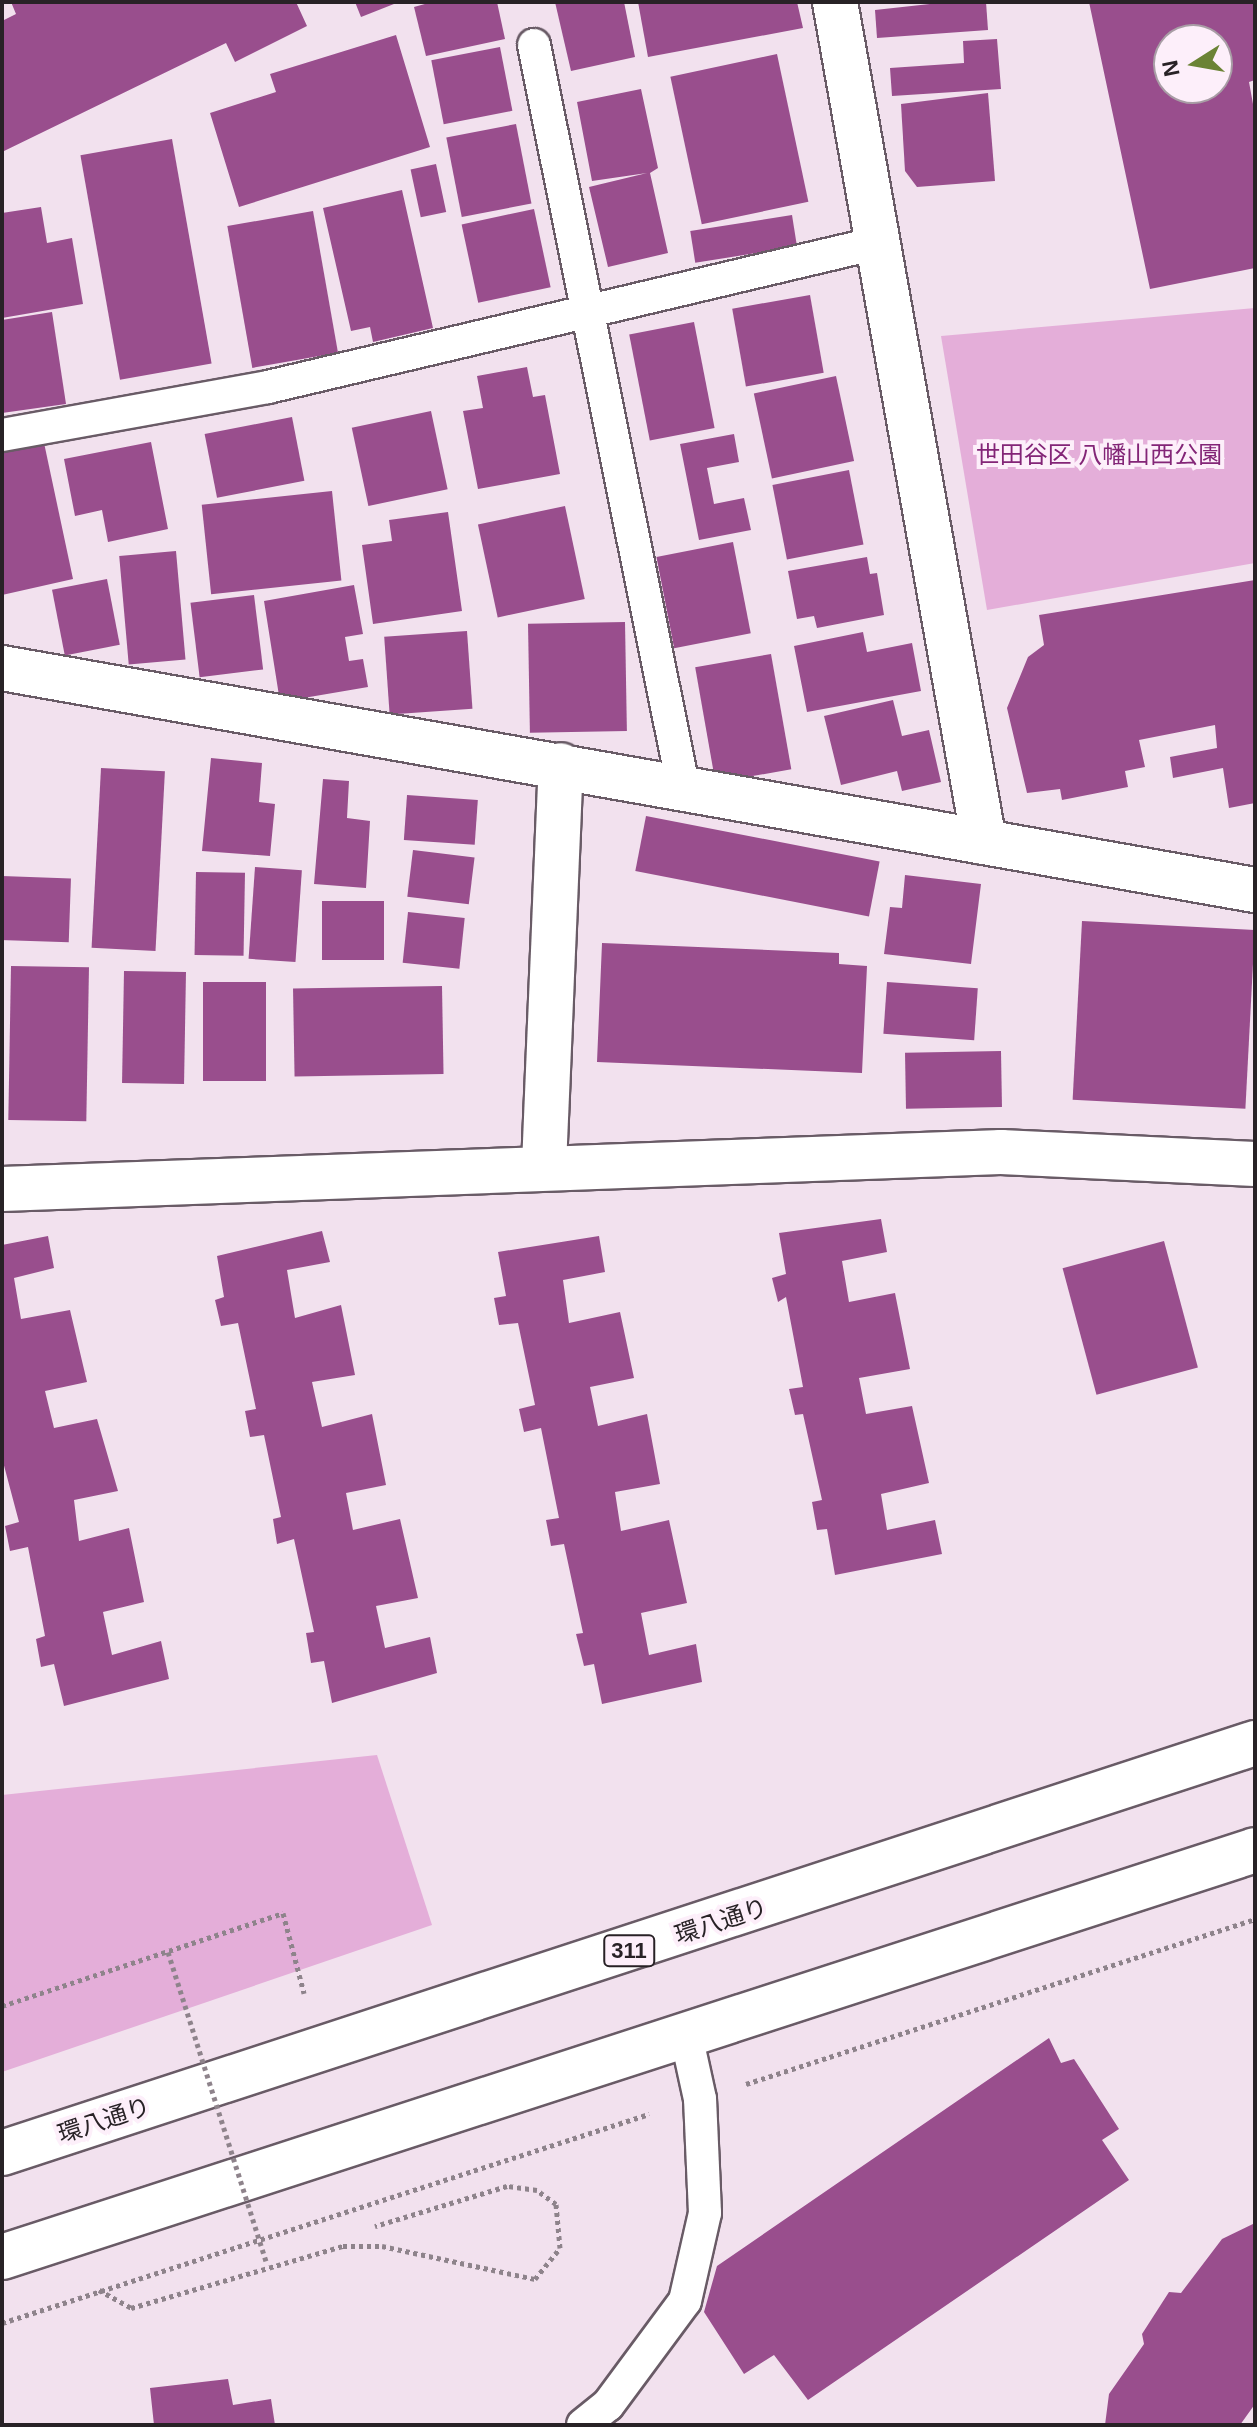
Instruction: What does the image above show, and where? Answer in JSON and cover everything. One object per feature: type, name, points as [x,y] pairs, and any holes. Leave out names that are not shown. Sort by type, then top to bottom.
[{"type":"street","points":[[835,2],[984,842]]},
{"type":"street","points":[[2,668],[683,786],[1255,890]]},
{"type":"street","points":[[544,1166],[561,765]]},
{"type":"street","points":[[2,1189],[420,1176],[544,1166],[1001,1152],[1255,1164]]},
{"type":"street","name":"環八通り","points":[[2,2153],[1255,1743]]},
{"type":"street","points":[[2,2257],[1255,1850]]},
{"type":"lane","points":[[534,45],[683,786]]},
{"type":"lane","points":[[2,435],[268,387],[587,315],[877,243]]},
{"type":"lane","points":[[583,2425],[608,2405],[685,2301],[705,2213],[700,2099],[686,2035]]},
{"type":"path","points":[[2,2006],[283,1913],[305,1999]]},
{"type":"path","points":[[2,2323],[1255,1919]]},
{"type":"path","points":[[168,1952],[267,2265]]},
{"type":"path","points":[[99,2290],[131,2308],[267,2265],[343,2246],[382,2246],[535,2279],[560,2248],[556,2204],[537,2190],[507,2186],[375,2226]]},
{"type":"green space","name":"世田谷区 八幡山西公園","points":[[1255,308],[1255,563],[987,610],[941,336]]},
{"type":"green space","points":[[377,1755],[432,1925],[2,2072],[2,1795]]},
{"type":"building","points":[[11,2],[296,2],[307,26],[235,62],[226,43],[2,152],[2,21],[16,14]]},
{"type":"building","points":[[355,2],[399,2],[361,17]]},
{"type":"building","points":[[432,2],[497,2],[505,39],[426,56],[414,7]]},
{"type":"building","points":[[555,2],[624,2],[635,57],[571,71]]},
{"type":"building","points":[[638,2],[797,2],[803,28],[648,57]]},
{"type":"building","points":[[948,2],[986,2],[988,30],[877,38],[875,10]]},
{"type":"building","points":[[1089,2],[1255,2],[1255,80],[1249,82],[1255,115],[1255,268],[1150,289]]},
{"type":"building","points":[[396,35],[430,147],[239,207],[210,113],[276,92],[270,74]]},
{"type":"building","points":[[997,39],[1001,89],[892,96],[890,68],[964,63],[963,41]]},
{"type":"building","points":[[500,47],[512,111],[444,124],[431,60]]},
{"type":"building","points":[[777,54],[808,202],[702,224],[670,77]]},
{"type":"building","points":[[641,89],[658,168],[650,173],[668,253],[608,267],[589,187],[647,173],[592,181],[577,102]]},
{"type":"building","points":[[988,93],[995,181],[917,187],[905,171],[901,104]]},
{"type":"building","points":[[516,124],[531,204],[462,217],[446,138]]},
{"type":"building","points":[[172,139],[212,364],[120,380],[80,155]]},
{"type":"building","points":[[436,164],[446,212],[421,217],[411,169]]},
{"type":"building","points":[[402,190],[433,328],[373,342],[370,327],[351,331],[323,208]]},
{"type":"building","points":[[41,207],[47,243],[72,238],[83,304],[2,318],[2,213]]},
{"type":"building","points":[[534,209],[551,287],[478,303],[462,224]]},
{"type":"building","points":[[313,211],[338,353],[252,368],[227,226]]},
{"type":"building","points":[[792,215],[797,247],[695,263],[690,231]]},
{"type":"building","points":[[810,295],[824,373],[746,387],[732,309]]},
{"type":"building","points":[[52,312],[66,404],[2,413],[2,320]]},
{"type":"building","points":[[694,322],[715,428],[650,441],[629,335]]},
{"type":"building","points":[[527,367],[533,397],[545,395],[560,474],[478,489],[463,411],[483,408],[477,376]]},
{"type":"building","points":[[836,376],[854,461],[772,479],[754,393]]},
{"type":"building","points":[[431,411],[448,489],[368,506],[352,428]]},
{"type":"building","points":[[292,417],[304,481],[217,498],[205,434]]},
{"type":"building","points":[[734,434],[739,462],[707,468],[714,504],[744,498],[751,530],[699,540],[680,444]]},
{"type":"building","points":[[43,438],[73,579],[2,595],[2,447]]},
{"type":"building","points":[[151,442],[168,529],[108,542],[102,510],[75,516],[64,459]]},
{"type":"building","points":[[849,470],[864,545],[787,559],[772,485]]},
{"type":"building","points":[[332,491],[341,581],[211,594],[202,505]]},
{"type":"building","points":[[565,506],[585,599],[498,617],[478,525]]},
{"type":"building","points":[[448,512],[462,611],[373,624],[362,545],[392,541],[389,520]]},
{"type":"building","points":[[733,542],[751,633],[674,648],[656,557]]},
{"type":"building","points":[[176,551],[185,660],[129,665],[119,556]]},
{"type":"building","points":[[867,557],[870,574],[877,573],[884,615],[817,628],[814,616],[797,619],[788,571]]},
{"type":"building","points":[[107,579],[120,645],[65,655],[52,590]]},
{"type":"building","points":[[1255,580],[1255,803],[1229,808],[1223,768],[1173,778],[1170,757],[1217,748],[1215,725],[1139,740],[1145,767],[1125,771],[1128,787],[1062,800],[1060,789],[1027,793],[1007,708],[1028,657],[1044,645],[1039,615]]},
{"type":"building","points":[[354,585],[363,634],[345,637],[349,661],[363,659],[368,687],[280,702],[264,601]]},
{"type":"building","points":[[254,595],[263,669],[200,677],[190,603]]},
{"type":"building","points":[[625,622],[627,731],[530,733],[528,624]]},
{"type":"building","points":[[467,631],[472,709],[390,715],[384,637]]},
{"type":"building","points":[[863,632],[867,652],[912,643],[921,691],[807,712],[794,646]]},
{"type":"building","points":[[771,654],[791,769],[715,783],[695,667]]},
{"type":"building","points":[[893,700],[902,736],[929,730],[941,782],[902,791],[897,771],[841,785],[824,716]]},
{"type":"building","points":[[211,758],[262,763],[259,802],[275,804],[270,856],[202,851]]},
{"type":"building","points":[[101,768],[165,771],[155,951],[92,948]]},
{"type":"building","points":[[323,779],[349,781],[347,818],[370,821],[366,888],[314,884]]},
{"type":"building","points":[[407,795],[478,800],[475,845],[404,840]]},
{"type":"building","points":[[646,816],[880,861],[869,916],[635,871]]},
{"type":"building","points":[[413,850],[475,858],[469,904],[407,897]]},
{"type":"building","points":[[255,867],[302,870],[295,962],[249,959]]},
{"type":"building","points":[[196,872],[245,873],[244,956],[195,955]]},
{"type":"building","points":[[905,875],[981,884],[971,964],[884,954],[890,907],[902,908]]},
{"type":"building","points":[[2,876],[71,878],[69,942],[2,940]]},
{"type":"building","points":[[322,901],[384,901],[384,960],[322,960]]},
{"type":"building","points":[[408,912],[465,918],[459,969],[403,963]]},
{"type":"building","points":[[1082,921],[1255,930],[1245,1109],[1073,1100]]},
{"type":"building","points":[[602,943],[839,953],[839,964],[867,966],[862,1073],[597,1062]]},
{"type":"building","points":[[11,966],[89,967],[86,1121],[8,1120]]},
{"type":"building","points":[[124,971],[186,972],[184,1084],[122,1083]]},
{"type":"building","points":[[203,982],[266,982],[266,1081],[203,1081]]},
{"type":"building","points":[[887,982],[978,988],[974,1040],[883,1034]]},
{"type":"building","points":[[442,986],[444,1074],[295,1077],[293,989]]},
{"type":"building","points":[[1001,1051],[1002,1107],[906,1109],[905,1053]]},
{"type":"building","points":[[881,1219],[887,1252],[842,1261],[849,1302],[895,1293],[910,1369],[859,1378],[866,1414],[912,1406],[929,1483],[881,1494],[887,1530],[935,1520],[942,1554],[835,1575],[827,1529],[817,1530],[812,1502],[822,1500],[803,1414],[795,1415],[789,1389],[803,1387],[786,1297],[778,1302],[772,1278],[786,1274],[779,1233]]},
{"type":"building","points":[[322,1231],[330,1262],[287,1270],[295,1318],[341,1305],[355,1375],[312,1382],[322,1427],[372,1414],[386,1485],[346,1493],[353,1530],[400,1519],[418,1598],[376,1606],[385,1648],[430,1637],[437,1673],[332,1703],[324,1661],[311,1663],[306,1633],[314,1632],[294,1539],[277,1544],[273,1519],[281,1517],[264,1435],[250,1437],[245,1411],[256,1409],[238,1323],[221,1326],[215,1300],[224,1297],[217,1256]]},
{"type":"building","points":[[48,1236],[54,1268],[14,1278],[21,1319],[70,1310],[87,1382],[45,1391],[54,1428],[97,1419],[118,1491],[74,1500],[79,1541],[129,1528],[144,1602],[103,1612],[112,1655],[161,1641],[169,1679],[64,1706],[54,1664],[41,1667],[36,1639],[45,1636],[28,1547],[10,1551],[5,1526],[19,1522],[2,1458],[2,1245]]},
{"type":"building","points":[[599,1236],[605,1272],[563,1280],[569,1323],[620,1312],[634,1378],[590,1387],[598,1426],[647,1414],[660,1484],[615,1492],[621,1531],[669,1520],[687,1603],[641,1613],[649,1655],[696,1644],[702,1682],[602,1704],[594,1664],[584,1666],[576,1634],[583,1633],[564,1544],[551,1546],[546,1520],[559,1518],[541,1428],[524,1432],[519,1409],[535,1405],[518,1323],[499,1325],[494,1298],[506,1296],[498,1252]]},
{"type":"building","points":[[1164,1241],[1198,1368],[1096,1395],[1063,1268]]},
{"type":"building","points":[[1049,2038],[1061,2063],[1074,2059],[1119,2129],[1102,2140],[1129,2180],[808,2400],[774,2355],[744,2374],[704,2312],[717,2266]]},
{"type":"building","points":[[1255,2223],[1255,2404],[1240,2425],[1105,2425],[1109,2394],[1144,2344],[1142,2334],[1169,2292],[1181,2293],[1222,2239]]},
{"type":"building","points":[[228,2379],[233,2405],[271,2399],[275,2425],[154,2425],[150,2388]]}]
